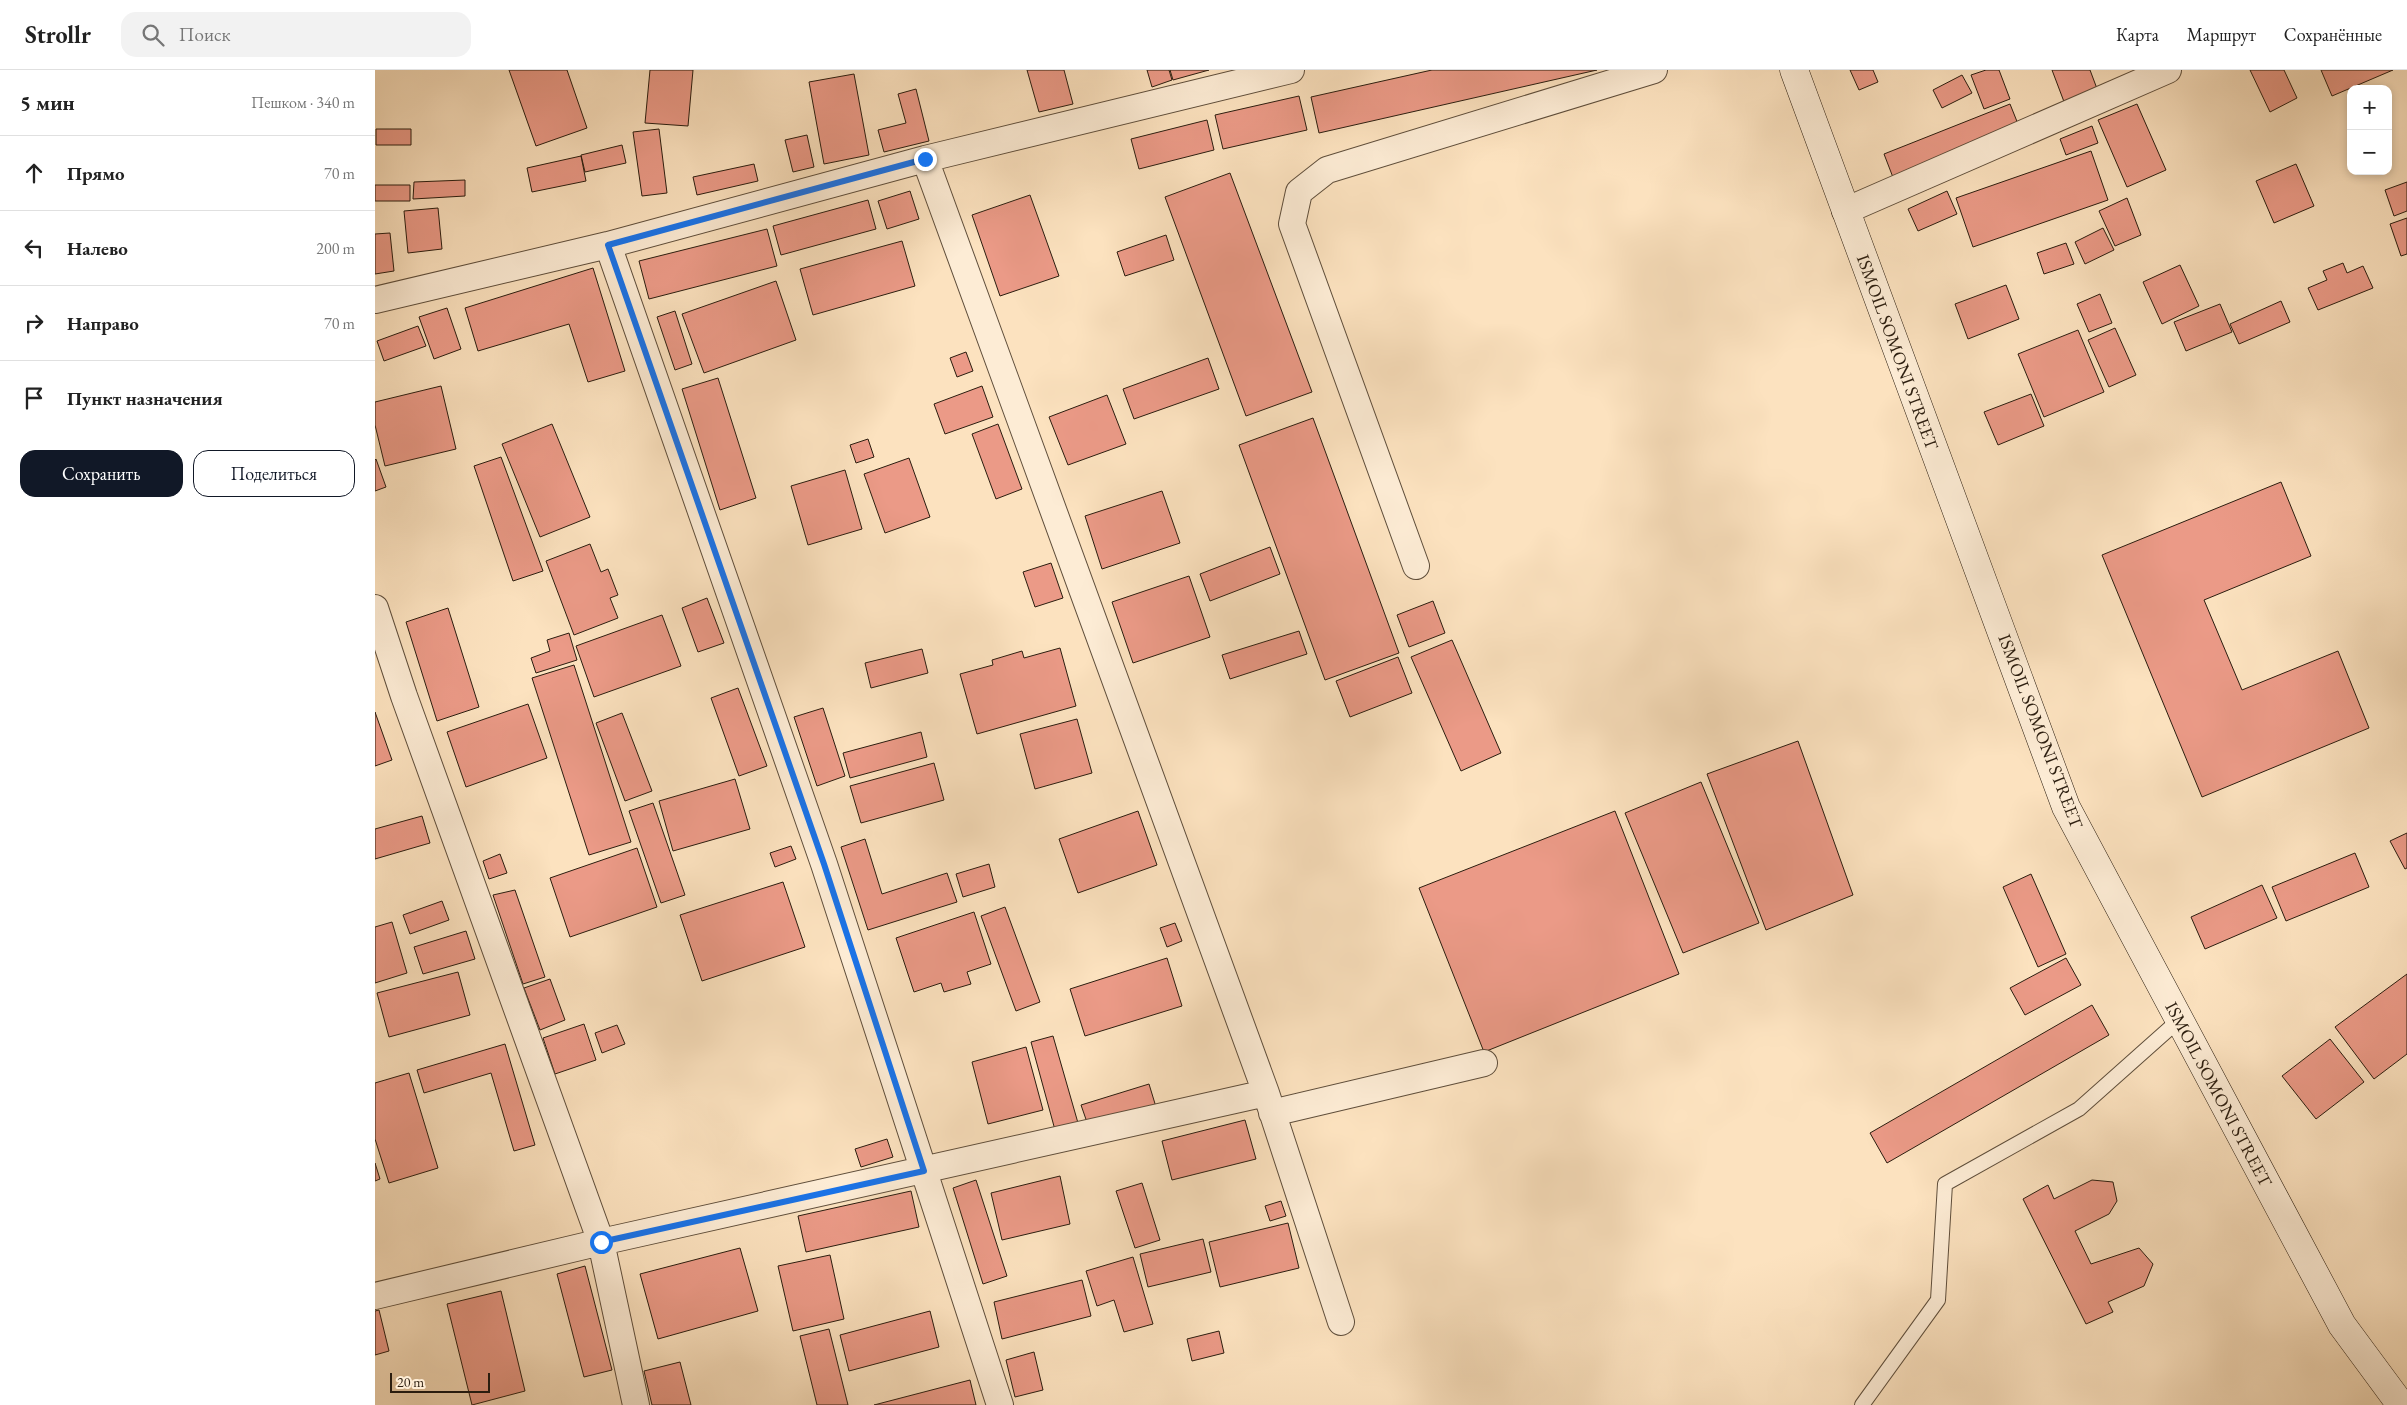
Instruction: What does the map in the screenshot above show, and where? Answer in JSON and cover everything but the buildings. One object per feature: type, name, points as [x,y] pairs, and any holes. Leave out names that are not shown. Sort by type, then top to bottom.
[{"type":"main road","name":"ISMOIL SOMONI STREET","points":[[1794,70],[2066,807],[2342,1325],[2401,1405]]},
{"type":"street","points":[[375,300],[608,245],[925,159],[1291,70]]},
{"type":"street","points":[[1416,566],[1292,224],[1299,192],[1327,170],[1654,70]]},
{"type":"street","points":[[1845,211],[2168,70]]},
{"type":"street","points":[[925,159],[1269,1103],[1341,1322]]},
{"type":"street","points":[[608,245],[824,864],[1000,1405]]},
{"type":"street","points":[[375,608],[404,696],[601,1242],[636,1405]]},
{"type":"street","points":[[375,1296],[601,1242],[924,1171],[1483,1063]]},
{"type":"lane","points":[[1862,1405],[1938,1300],[1945,1184],[2079,1109],[2179,1020]]},
{"type":"route","points":[[601,1242],[924,1171],[824,864],[608,245],[925,159]]}]
